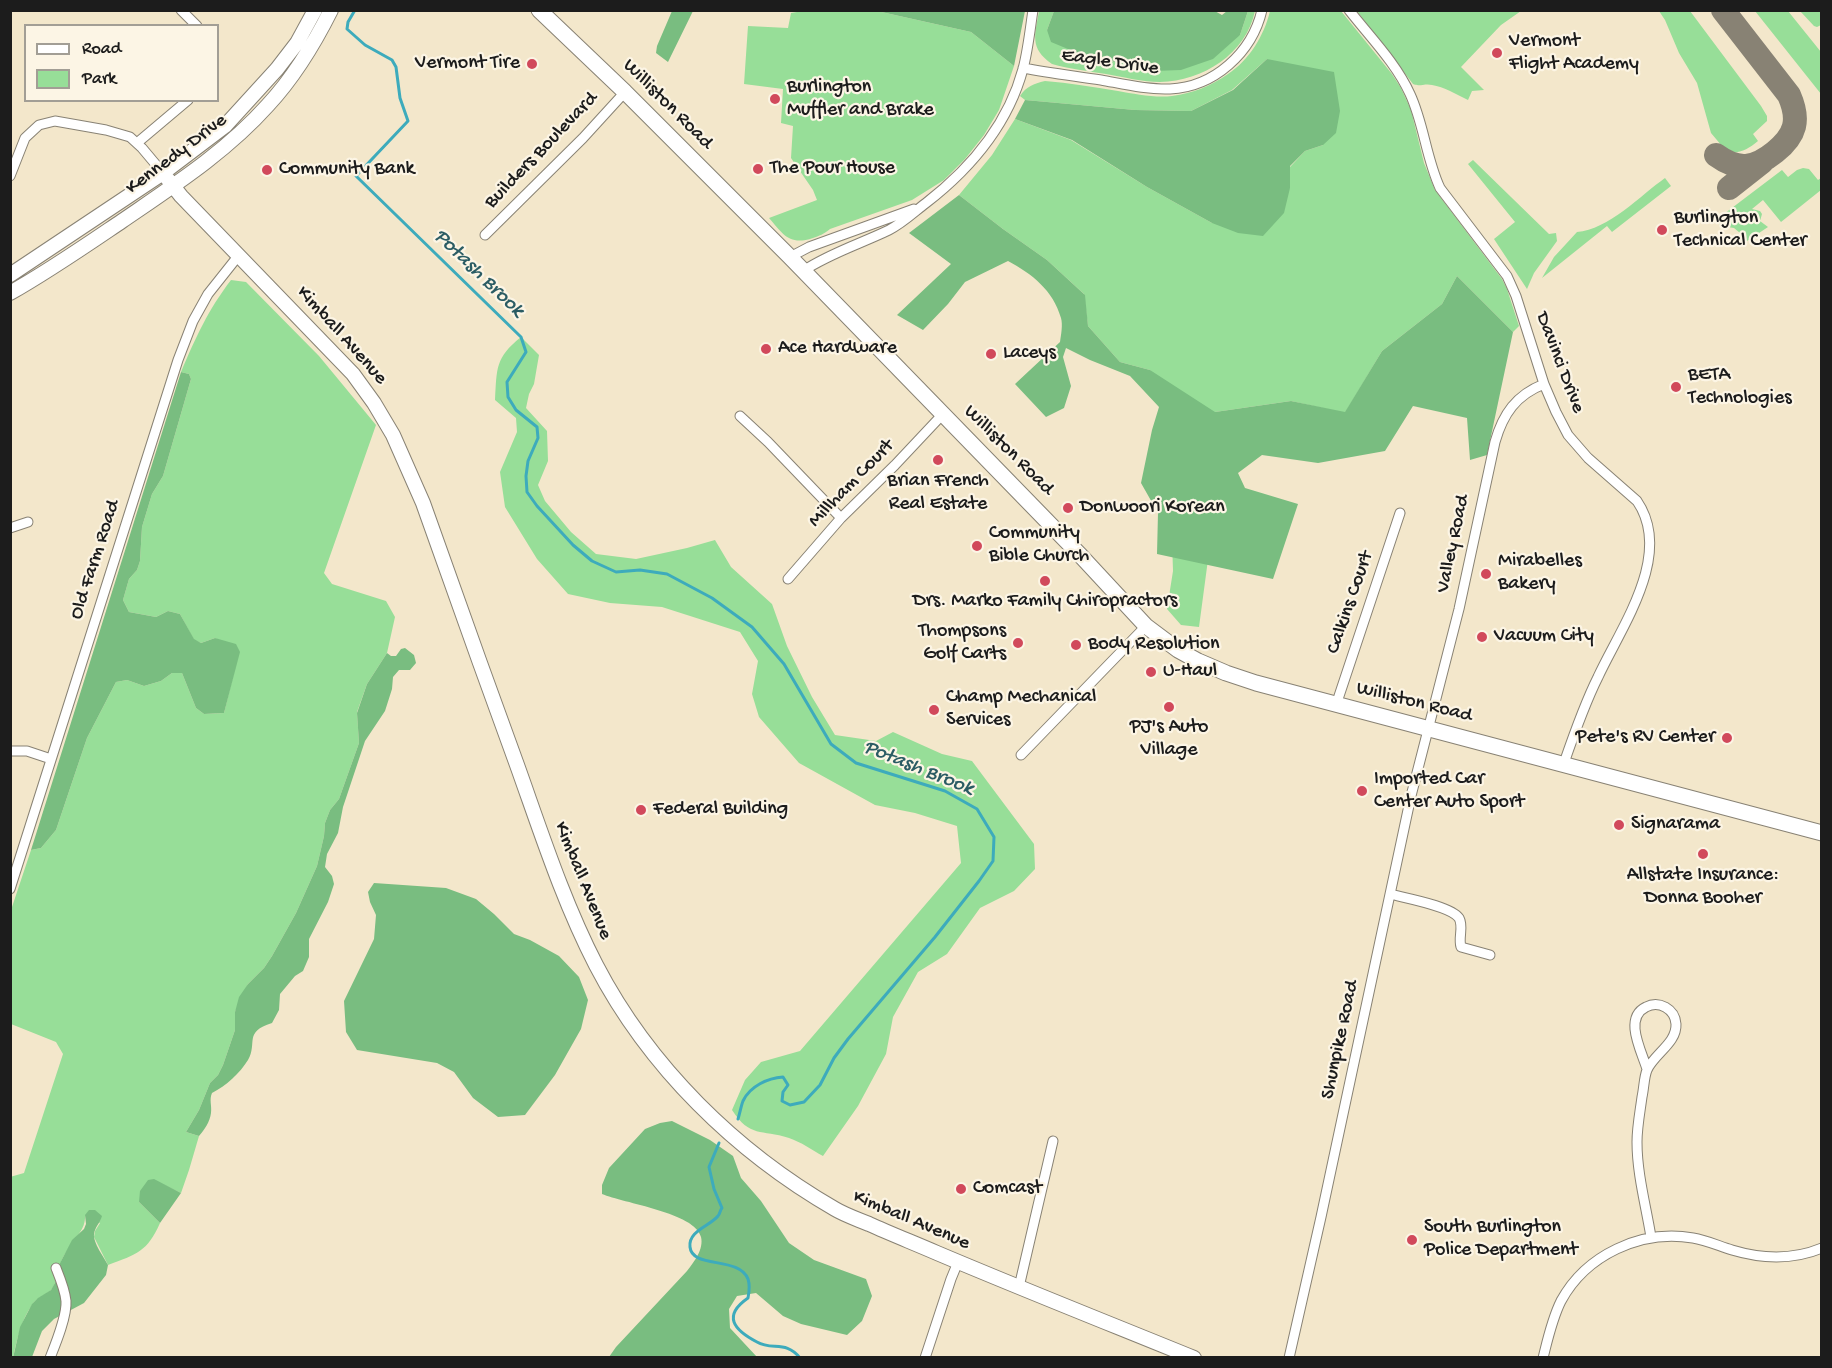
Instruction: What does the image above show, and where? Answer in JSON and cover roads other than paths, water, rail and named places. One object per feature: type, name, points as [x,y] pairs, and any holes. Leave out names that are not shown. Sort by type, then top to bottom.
[{"type":"main road","name":"Kennedy Drive","points":[[10,275],[164,173],[218,132],[248,103],[297,43],[315,10]]},
{"type":"main road","name":"Kennedy Drive","points":[[10,293],[174,186],[219,152],[269,105],[307,56],[331,10]]},
{"type":"main road","name":"Williston Road","points":[[539,10],[625,92],[790,257],[1081,556],[1146,626],[1178,650],[1212,668],[1256,683],[1821,832]]},
{"type":"main road","name":"Kimball Avenue","points":[[164,173],[181,196],[353,375],[374,403],[393,435],[423,503],[566,899],[597,967],[615,999],[657,1057],[703,1108],[728,1131],[788,1180],[838,1211],[1194,1358]]},
{"type":"street","points":[[181,10],[195,24]]},
{"type":"street","points":[[803,272],[831,254],[889,230],[904,221],[951,183],[978,155],[1005,112],[1018,84],[1033,10]]},
{"type":"street","name":"Eagle Drive","points":[[1023,68],[1151,89],[1184,87],[1208,79],[1238,57],[1255,32],[1262,10]]},
{"type":"street","name":"Davinci Drive","points":[[1349,10],[1411,94],[1433,173],[1440,188],[1507,276],[1544,384],[1568,435],[1588,458],[1637,501],[1646,517],[1650,537],[1649,557],[1638,593],[1590,693],[1564,764]]},
{"type":"street","name":"Builders Boulevard","points":[[485,236],[583,138],[625,92]]},
{"type":"street","points":[[137,143],[186,102]]},
{"type":"street","points":[[10,176],[25,138],[39,125],[62,121],[106,130],[130,138],[164,173]]},
{"type":"street","points":[[790,257],[809,247],[922,206]]},
{"type":"street","name":"Old Farm Road","points":[[10,889],[178,360],[208,294],[239,255]]},
{"type":"street","name":"Valley Road","points":[[1428,730],[1459,609],[1498,430],[1508,410],[1516,401],[1533,388],[1544,384]]},
{"type":"street","name":"Millham Court","points":[[788,579],[841,518],[942,415]]},
{"type":"street","points":[[740,416],[841,518]]},
{"type":"street","name":"Calkins Court","points":[[1336,705],[1400,513]]},
{"type":"street","points":[[10,528],[28,522]]},
{"type":"street","points":[[1021,755],[1146,626]]},
{"type":"street","name":"Shunpike Road","points":[[1289,1358],[1411,796],[1428,730]]},
{"type":"street","points":[[10,751],[27,751],[51,759]]},
{"type":"street","points":[[1390,894],[1453,912],[1460,921],[1461,947],[1490,955]]},
{"type":"street","points":[[1647,1069],[1675,1031],[1676,1023],[1673,1014],[1667,1008],[1659,1005],[1643,1008],[1635,1019],[1636,1032],[1647,1069],[1637,1139],[1651,1237]]},
{"type":"street","points":[[1019,1287],[1053,1141]]},
{"type":"street","points":[[1543,1358],[1556,1312],[1566,1294],[1591,1264],[1614,1250],[1651,1237],[1676,1236],[1765,1257],[1797,1256],[1821,1248]]},
{"type":"street","points":[[926,1358],[958,1262]]},
{"type":"street","points":[[50,1358],[59,1334],[66,1302],[56,1268]]},
{"type":"waterway","name":"Potash Brook","points":[[355,10],[347,29],[365,45],[392,60],[396,67],[400,98],[408,121],[356,176],[521,337],[526,352],[507,382],[508,397],[516,410],[537,427],[538,438],[528,461],[526,476],[527,492],[537,506],[573,545],[592,561],[616,572],[640,570],[667,574],[712,598],[752,627],[784,664],[831,744],[856,763],[945,791],[977,809],[994,837],[993,861],[979,881],[935,937],[848,1039],[834,1058],[820,1085],[804,1102],[790,1105],[782,1101],[783,1092],[788,1085],[783,1077],[766,1081],[746,1096],[738,1119]]},
{"type":"waterway","name":"Potash Brook","points":[[719,1143],[709,1167],[714,1189],[722,1208],[714,1220],[692,1237],[690,1247],[693,1254],[699,1258],[735,1267],[748,1279],[748,1298],[735,1311],[733,1317],[737,1328],[763,1345],[784,1347],[800,1358]]},
{"type":"place","name":"Vermont Flight Academy","points":[[1497,53]]},
{"type":"place","name":"Vermont Tire","points":[[532,64]]},
{"type":"place","name":"Burlington Muffler and Brake","points":[[775,99]]},
{"type":"place","name":"The Pour House","points":[[758,169]]},
{"type":"place","name":"Community Bank","points":[[267,170]]},
{"type":"place","name":"Burlington Technical Center","points":[[1662,230]]},
{"type":"place","name":"Ace Hardware","points":[[766,349]]},
{"type":"place","name":"Laceys","points":[[991,354]]},
{"type":"place","name":"BETA Technologies","points":[[1676,387]]},
{"type":"place","name":"Brian French Real Estate","points":[[938,460]]},
{"type":"place","name":"Donwoori Korean","points":[[1068,508]]},
{"type":"place","name":"Community Bible Church","points":[[977,546]]},
{"type":"place","name":"Mirabelles Bakery","points":[[1486,574]]},
{"type":"place","name":"Drs. Marko Family Chiropractors","points":[[1045,581]]},
{"type":"place","name":"Vacuum City","points":[[1482,637]]},
{"type":"place","name":"Thompsons Golf Carts","points":[[1018,643]]},
{"type":"place","name":"Body Resolution","points":[[1076,645]]},
{"type":"place","name":"U-Haul","points":[[1151,672]]},
{"type":"place","name":"PJ's Auto Village","points":[[1169,707]]},
{"type":"place","name":"Champ Mechanical Services","points":[[934,710]]},
{"type":"place","name":"Pete's RV Center","points":[[1727,738]]},
{"type":"place","name":"Imported Car Center Auto Sport","points":[[1362,791]]},
{"type":"place","name":"Federal Building","points":[[641,810]]},
{"type":"place","name":"Signarama","points":[[1619,825]]},
{"type":"place","name":"Allstate Insurance: Donna Booher","points":[[1703,854]]},
{"type":"place","name":"Comcast","points":[[961,1189]]},
{"type":"place","name":"South Burlington Police Department","points":[[1412,1240]]}]
